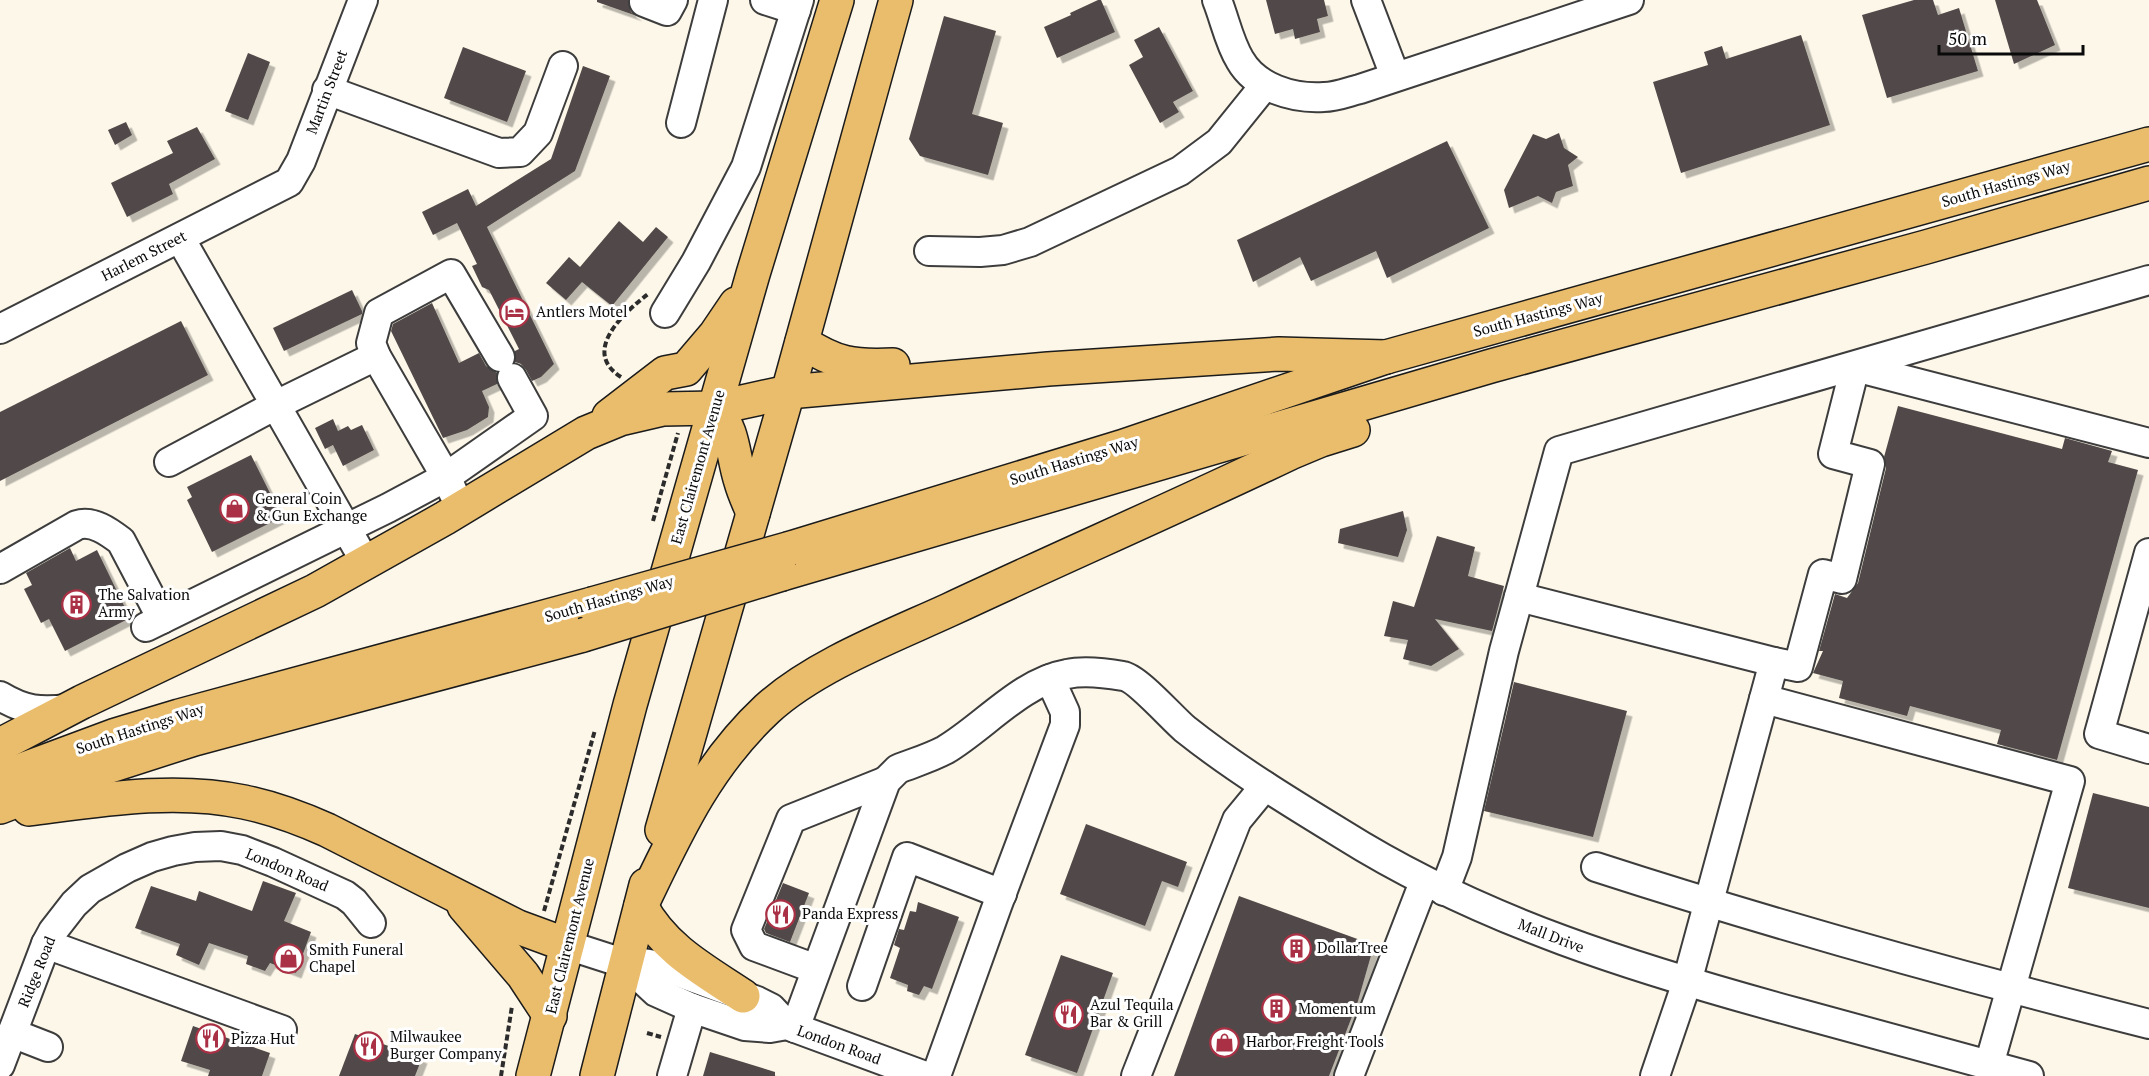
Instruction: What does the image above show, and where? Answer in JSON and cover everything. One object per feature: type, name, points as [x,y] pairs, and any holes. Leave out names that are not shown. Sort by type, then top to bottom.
[{"type":"main road","name":"East Clairemont Avenue","points":[[533,1076],[630,705],[701,408],[753,274],[837,0]]},
{"type":"main road","points":[[597,1076],[651,866],[788,392],[896,0]]},
{"type":"main road","name":"South Hastings Way","points":[[0,807],[85,774],[194,739],[583,635],[787,561],[1386,357],[2149,144]]},
{"type":"main road","name":"South Hastings Way","points":[[0,778],[116,735],[179,716],[592,604],[787,561],[2149,183]]},
{"type":"main road","points":[[0,745],[68,709],[315,591],[461,508],[586,433],[665,373],[686,369],[715,335],[753,274]]},
{"type":"main road","points":[[641,906],[693,801],[717,766],[742,734],[766,710],[790,690],[818,672],[1321,440],[1635,343],[1704,308]]},
{"type":"main road","points":[[802,342],[831,360],[846,364],[869,366],[952,363],[1048,369]]},
{"type":"main road","points":[[586,433],[636,415],[663,409],[701,408],[788,392],[1048,369],[1279,354],[1386,357]]},
{"type":"main road","points":[[701,408],[726,423],[732,439],[741,483],[753,513]]},
{"type":"main road","points":[[0,813],[99,800],[158,796],[198,796],[244,802],[294,816],[327,830],[457,897],[537,935],[567,945]]},
{"type":"main road","points":[[457,897],[523,975],[550,1016]]},
{"type":"main road","points":[[641,906],[657,932],[675,950],[743,996]]},
{"type":"street","name":"Martin Street","points":[[289,182],[301,161],[363,0]]},
{"type":"street","points":[[644,2],[667,11],[673,0]]},
{"type":"street","points":[[681,123],[713,0]]},
{"type":"street","points":[[659,301],[696,262],[746,167],[797,5],[765,0]]},
{"type":"street","points":[[1217,0],[1238,58],[1248,73],[1265,85],[1298,96],[1326,98],[1360,89],[1629,0]]},
{"type":"street","points":[[1366,0],[1395,76]]},
{"type":"street","points":[[327,90],[499,153],[520,152],[538,133],[563,66]]},
{"type":"street","points":[[929,251],[1003,250],[1021,244],[1180,171],[1219,142],[1265,85]]},
{"type":"street","name":"Harlem Street","points":[[0,329],[289,182]]},
{"type":"street","points":[[180,238],[366,563]]},
{"type":"street","points":[[0,569],[77,525],[91,524],[121,541],[154,623],[446,477],[533,416],[451,274],[379,313],[371,343],[376,356],[446,477],[461,508]]},
{"type":"street","points":[[1348,1076],[1434,886],[1457,857],[1504,651],[1559,451],[2149,280]]},
{"type":"street","points":[[169,462],[276,405],[376,356]]},
{"type":"street","points":[[1855,367],[2149,443]]},
{"type":"street","points":[[1519,597],[1798,667],[1823,574],[1842,579],[1870,464],[1833,454],[1855,367]]},
{"type":"street","points":[[2149,553],[2099,734],[2149,749]]},
{"type":"street","points":[[1655,1076],[1687,982],[1774,662]]},
{"type":"street","name":"Mall Drive","points":[[1050,679],[1068,673],[1088,672],[1129,677],[1184,728],[1265,786],[1363,848],[1434,886],[1551,937],[1687,982],[2029,1076]]},
{"type":"street","points":[[816,969],[754,946],[746,930],[791,819],[886,781],[898,769],[944,750],[1033,687],[1050,679],[1065,712],[1065,725],[936,1076]]},
{"type":"street","points":[[0,696],[25,709],[50,711],[68,709]]},
{"type":"street","points":[[1764,699],[2070,781],[1989,1065]]},
{"type":"street","points":[[791,1027],[816,969],[886,781]]},
{"type":"street","points":[[1136,1076],[1237,820],[1265,786]]},
{"type":"street","name":"London Road","points":[[90,889],[152,857],[195,847],[221,846],[242,850],[273,861],[345,895],[354,902],[371,923]]},
{"type":"street","points":[[862,986],[907,857],[1002,894]]},
{"type":"street","points":[[1596,867],[1708,903],[2011,989],[2149,1024]]},
{"type":"street","name":"Ridge Road","points":[[0,1065],[45,944],[62,918],[90,889]]},
{"type":"street","points":[[45,944],[282,1030]]},
{"type":"street","name":"London Road","points":[[567,945],[626,964],[643,963],[662,966],[771,1008],[791,1027]]},
{"type":"street","name":"London Road","points":[[626,964],[656,992],[692,1008],[746,1026],[791,1027],[925,1076]]},
{"type":"street","points":[[672,1076],[692,1008]]},
{"type":"street","points":[[12,1034],[48,1047]]},
{"type":"path","points":[[626,380],[617,375],[607,361],[604,353],[605,343],[614,327],[638,302],[659,301]]},
{"type":"path","points":[[652,524],[701,408]]},
{"type":"path","points":[[537,935],[595,729]]},
{"type":"path","points":[[501,1076],[513,1002],[523,975]]},
{"type":"building","points":[[597,0],[628,0],[631,12],[637,16],[597,2]]},
{"type":"building","points":[[1101,0],[1115,32],[1057,58],[1044,27]]},
{"type":"building","points":[[1266,0],[1324,0],[1328,16],[1317,19],[1320,32],[1295,39],[1293,29],[1275,34]]},
{"type":"building","points":[[1914,0],[1933,0],[1938,15],[1959,8],[1978,71],[1887,98],[1862,15]]},
{"type":"building","points":[[1995,0],[2037,0],[2055,45],[2014,64]]},
{"type":"building","points":[[944,16],[996,31],[972,114],[1003,123],[988,175],[920,156],[909,139]]},
{"type":"building","points":[[1159,27],[1193,91],[1173,102],[1179,112],[1160,123],[1129,65],[1143,57],[1134,40]]},
{"type":"building","points":[[1801,35],[1830,125],[1681,173],[1653,82],[1708,65],[1704,52],[1722,46],[1726,59]]},
{"type":"building","points":[[463,47],[526,71],[507,122],[444,98]]},
{"type":"building","points":[[248,53],[270,62],[248,120],[225,111]]},
{"type":"building","points":[[583,66],[610,76],[575,171],[487,227],[554,364],[541,377],[532,381],[521,364],[515,362],[515,351],[519,349],[489,290],[482,287],[472,266],[477,264],[457,223],[433,235],[422,212],[468,189],[476,206],[551,159]]},
{"type":"building","points":[[126,122],[132,135],[115,145],[108,130]]},
{"type":"building","points":[[197,127],[215,159],[169,184],[173,194],[127,217],[111,183],[173,153],[167,141]]},
{"type":"building","points":[[1559,133],[1564,148],[1578,157],[1568,165],[1573,186],[1556,192],[1552,203],[1538,196],[1509,208],[1504,190],[1533,134],[1546,139]]},
{"type":"building","points":[[1447,141],[1489,228],[1387,278],[1376,251],[1311,281],[1300,257],[1253,282],[1237,240]]},
{"type":"building","points":[[619,221],[643,242],[656,227],[668,237],[612,306],[582,282],[566,300],[546,283],[569,257],[580,267]]},
{"type":"building","points":[[352,290],[362,314],[284,351],[273,328]]},
{"type":"building","points":[[432,303],[459,363],[479,353],[486,366],[497,373],[497,384],[482,391],[489,407],[488,417],[467,430],[443,438],[391,331],[393,324]]},
{"type":"building","points":[[181,321],[208,375],[0,481],[0,412]]},
{"type":"building","points":[[1898,406],[2062,449],[2065,438],[2112,451],[2108,462],[2138,470],[2057,760],[1997,744],[2001,730],[1910,706],[1907,716],[1839,698],[1843,681],[1813,673],[1823,651],[1819,651],[1835,594],[1847,598],[1858,583],[1886,468],[1884,457]]},
{"type":"building","points":[[333,419],[338,431],[348,426],[351,430],[362,425],[374,450],[343,466],[333,445],[325,449],[315,428]]},
{"type":"building","name":"General Coin & Gun Exchange","points":[[251,455],[282,517],[212,552],[187,500],[192,497],[187,487]]},
{"type":"building","points":[[1403,511],[1407,530],[1398,557],[1338,543],[1340,529]]},
{"type":"building","points":[[1437,536],[1475,547],[1468,576],[1504,586],[1492,631],[1435,619],[1459,649],[1431,666],[1403,659],[1408,640],[1384,636],[1393,601],[1414,607]]},
{"type":"building","name":"The Salvation Army","points":[[70,548],[76,561],[97,550],[130,618],[65,651],[49,619],[41,623],[24,589],[32,585],[26,573]]},
{"type":"building","points":[[1514,682],[1627,711],[1593,837],[1484,811]]},
{"type":"building","points":[[2093,793],[2149,807],[2149,908],[2068,888]]},
{"type":"building","points":[[1086,824],[1187,862],[1178,887],[1162,881],[1145,926],[1060,894]]},
{"type":"building","points":[[263,881],[296,893],[284,921],[311,932],[296,973],[270,963],[265,971],[246,964],[248,956],[209,943],[199,965],[176,955],[180,944],[135,928],[151,886],[196,901],[199,891],[252,911]]},
{"type":"building","name":"Panda Express","points":[[783,883],[809,893],[790,942],[766,933],[764,929]]},
{"type":"building","points":[[1239,896],[1374,945],[1358,1001],[1329,1076],[1174,1076]]},
{"type":"building","points":[[918,902],[959,917],[932,989],[924,986],[919,995],[907,991],[908,985],[890,978],[900,948],[894,945],[899,929],[904,930],[910,911],[916,912]]},
{"type":"building","name":"Azul Tequila Bar & Grill","points":[[1061,955],[1113,973],[1077,1073],[1025,1055]]},
{"type":"building","name":"Pizza Hut","points":[[193,1026],[270,1053],[262,1076],[208,1076],[210,1070],[181,1061]]},
{"type":"building","name":"Milwaukee Burger Company","points":[[355,1034],[422,1058],[415,1076],[339,1076]]},
{"type":"building","points":[[710,1052],[775,1072],[775,1076],[703,1076]]},
{"type":"place","name":"Antlers Motel","points":[[515,312]]},
{"type":"place","name":"General Coin & Gun Exchange","points":[[234,508]]},
{"type":"place","name":"The Salvation Army","points":[[77,604]]},
{"type":"place","name":"Panda Express","points":[[781,914]]},
{"type":"place","name":"DollarTree","points":[[1296,948]]},
{"type":"place","name":"Smith Funeral Chapel","points":[[288,959]]},
{"type":"place","name":"Momentum","points":[[1277,1009]]},
{"type":"place","name":"Azul Tequila Bar & Grill","points":[[1069,1014]]},
{"type":"place","name":"Pizza Hut","points":[[210,1039]]},
{"type":"place","name":"Harbor Freight Tools","points":[[1225,1042]]},
{"type":"place","name":"Milwaukee Burger Company","points":[[369,1046]]}]
